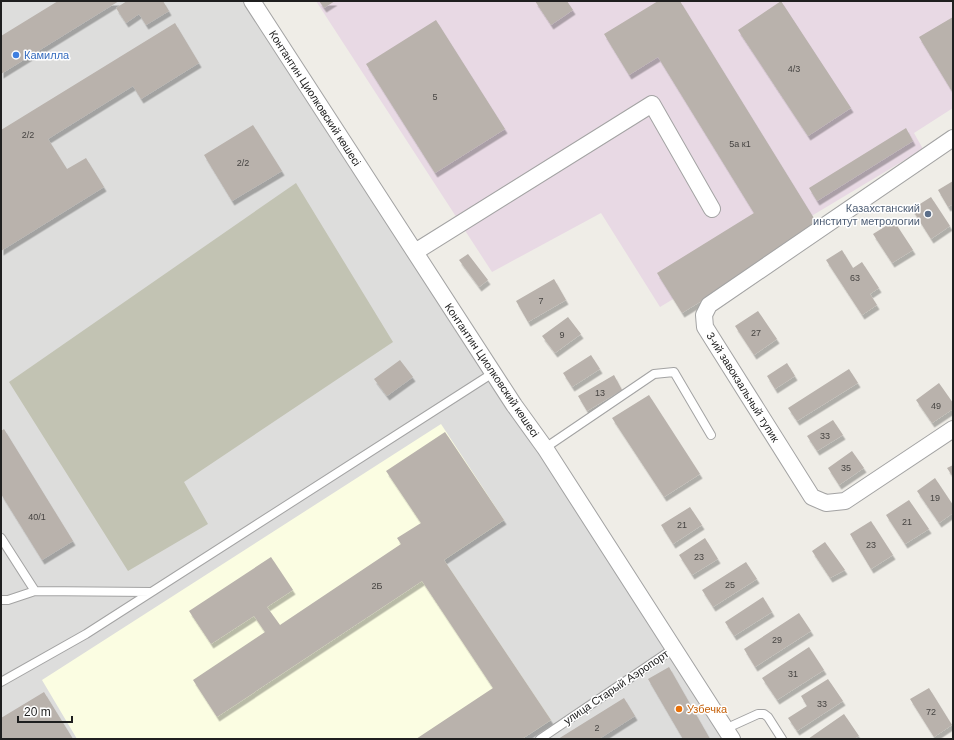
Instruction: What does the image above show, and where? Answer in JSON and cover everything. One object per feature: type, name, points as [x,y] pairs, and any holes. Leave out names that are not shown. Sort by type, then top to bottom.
[{"type":"street","name":"Контантин Циолковский көшесі","points":[[252,1],[493,372],[545,448],[728,734]]},
{"type":"street","points":[[415,252],[652,104],[712,209]]},
{"type":"street","name":"3-ий завокзальный тупик","points":[[953,138],[709,305],[704,315],[705,327],[812,497],[826,502],[845,501],[953,429]]},
{"type":"lane","points":[[1,682],[86,634],[493,372]]},
{"type":"lane","points":[[545,448],[654,374],[674,372],[711,435]]},
{"type":"lane","points":[[1,538],[35,591]]},
{"type":"lane","points":[[1,600],[8,600],[35,591],[151,592]]},
{"type":"lane","name":"улица Старый Аэропорт","points":[[540,739],[673,649]]},
{"type":"lane","points":[[728,734],[758,714],[764,714],[768,717],[782,739]]},
{"type":"shaded area","points":[[1,1],[252,1],[732,739],[1,739]]},
{"type":"shaded area","points":[[316,1],[953,1],[953,108],[914,133],[923,149],[660,307],[601,213],[492,272]]},
{"type":"shaded area","points":[[296,183],[393,342],[184,482],[208,524],[128,571],[9,382]]},
{"type":"shaded area","points":[[441,424],[504,520],[444,560],[551,720],[522,739],[77,739],[42,680]]},
{"type":"building","name":"Камилла","points":[[58,1],[119,1],[1,74],[1,36]]},
{"type":"building","points":[[127,1],[163,1],[169,11],[146,25],[139,14],[126,23],[116,8]]},
{"type":"building","points":[[319,1],[335,1],[324,8]]},
{"type":"building","points":[[535,1],[567,1],[573,10],[551,25]]},
{"type":"building","points":[[658,1],[680,1],[820,228],[682,313],[657,273],[754,213],[658,57],[629,75],[604,34]]},
{"type":"building","points":[[781,1],[851,108],[808,136],[738,30]]},
{"type":"building","points":[[953,17],[953,93],[919,37]]},
{"type":"building","points":[[436,20],[505,129],[435,173],[366,64]]},
{"type":"building","points":[[175,23],[199,63],[141,99],[133,86],[48,139],[67,169],[86,158],[104,187],[1,251],[1,130]]},
{"type":"building","points":[[253,125],[282,171],[232,201],[204,155]]},
{"type":"building","points":[[906,128],[913,141],[817,201],[809,188]]},
{"type":"building","points":[[953,181],[953,204],[948,207],[938,190]]},
{"type":"building","points":[[931,197],[950,226],[931,239],[912,209]]},
{"type":"building","points":[[894,221],[913,250],[892,263],[873,234]]},
{"type":"building","points":[[842,250],[853,268],[862,262],[879,288],[870,294],[877,305],[862,315],[826,260]]},
{"type":"building","points":[[468,254],[488,280],[479,287],[459,260]]},
{"type":"building","points":[[554,279],[566,300],[528,322],[516,301]]},
{"type":"building","points":[[758,311],[777,339],[754,355],[735,326]]},
{"type":"building","points":[[568,317],[581,334],[555,353],[542,336]]},
{"type":"building","points":[[591,355],[600,369],[572,387],[563,373]]},
{"type":"building","points":[[400,360],[413,377],[387,396],[374,379]]},
{"type":"building","points":[[787,363],[795,376],[775,389],[767,376]]},
{"type":"building","points":[[849,369],[858,383],[797,421],[788,408]]},
{"type":"building","points":[[614,375],[622,390],[587,411],[578,396]]},
{"type":"building","points":[[939,383],[953,403],[953,409],[932,423],[916,400]]},
{"type":"building","points":[[649,395],[700,474],[664,497],[612,418]]},
{"type":"building","points":[[833,420],[843,435],[817,451],[807,436]]},
{"type":"building","points":[[4,429],[73,541],[42,560],[1,494],[1,431]]},
{"type":"building","points":[[445,432],[504,520],[444,560],[551,720],[522,739],[416,739],[493,688],[422,581],[217,717],[193,680],[265,632],[254,616],[211,644],[189,611],[271,557],[293,590],[267,607],[280,625],[401,544],[397,538],[421,523],[386,471]]},
{"type":"building","points":[[852,451],[864,468],[839,485],[828,468]]},
{"type":"building","points":[[953,465],[953,477],[947,468]]},
{"type":"building","points":[[935,478],[953,505],[953,513],[939,523],[917,491]]},
{"type":"building","points":[[909,500],[929,529],[905,544],[886,515]]},
{"type":"building","points":[[690,507],[702,525],[673,544],[661,525]]},
{"type":"building","points":[[871,521],[893,555],[871,569],[850,534]]},
{"type":"building","points":[[705,538],[718,559],[692,575],[679,555]]},
{"type":"building","points":[[825,542],[845,570],[830,578],[812,551]]},
{"type":"building","points":[[746,562],[757,579],[713,607],[702,590]]},
{"type":"building","points":[[763,597],[772,612],[734,636],[725,622]]},
{"type":"building","points":[[799,613],[811,631],[755,667],[744,649]]},
{"type":"building","points":[[809,647],[824,670],[777,700],[762,678]]},
{"type":"building","name":"Узбечка","points":[[669,667],[710,739],[683,739],[648,679]]},
{"type":"building","points":[[828,679],[843,701],[797,731],[788,718],[807,706],[801,696]]},
{"type":"building","points":[[929,688],[952,725],[934,737],[910,699]]},
{"type":"building","points":[[44,692],[73,739],[1,739],[1,718]]},
{"type":"building","points":[[624,698],[635,716],[599,739],[558,739]]},
{"type":"building","points":[[844,714],[859,736],[854,739],[808,739]]},
{"type":"place","name":"Камилла","points":[[16,55]]},
{"type":"place","name":"Казахстанский институт метрологии","points":[[928,214]]},
{"type":"place","name":"Узбечка","points":[[679,709]]}]
